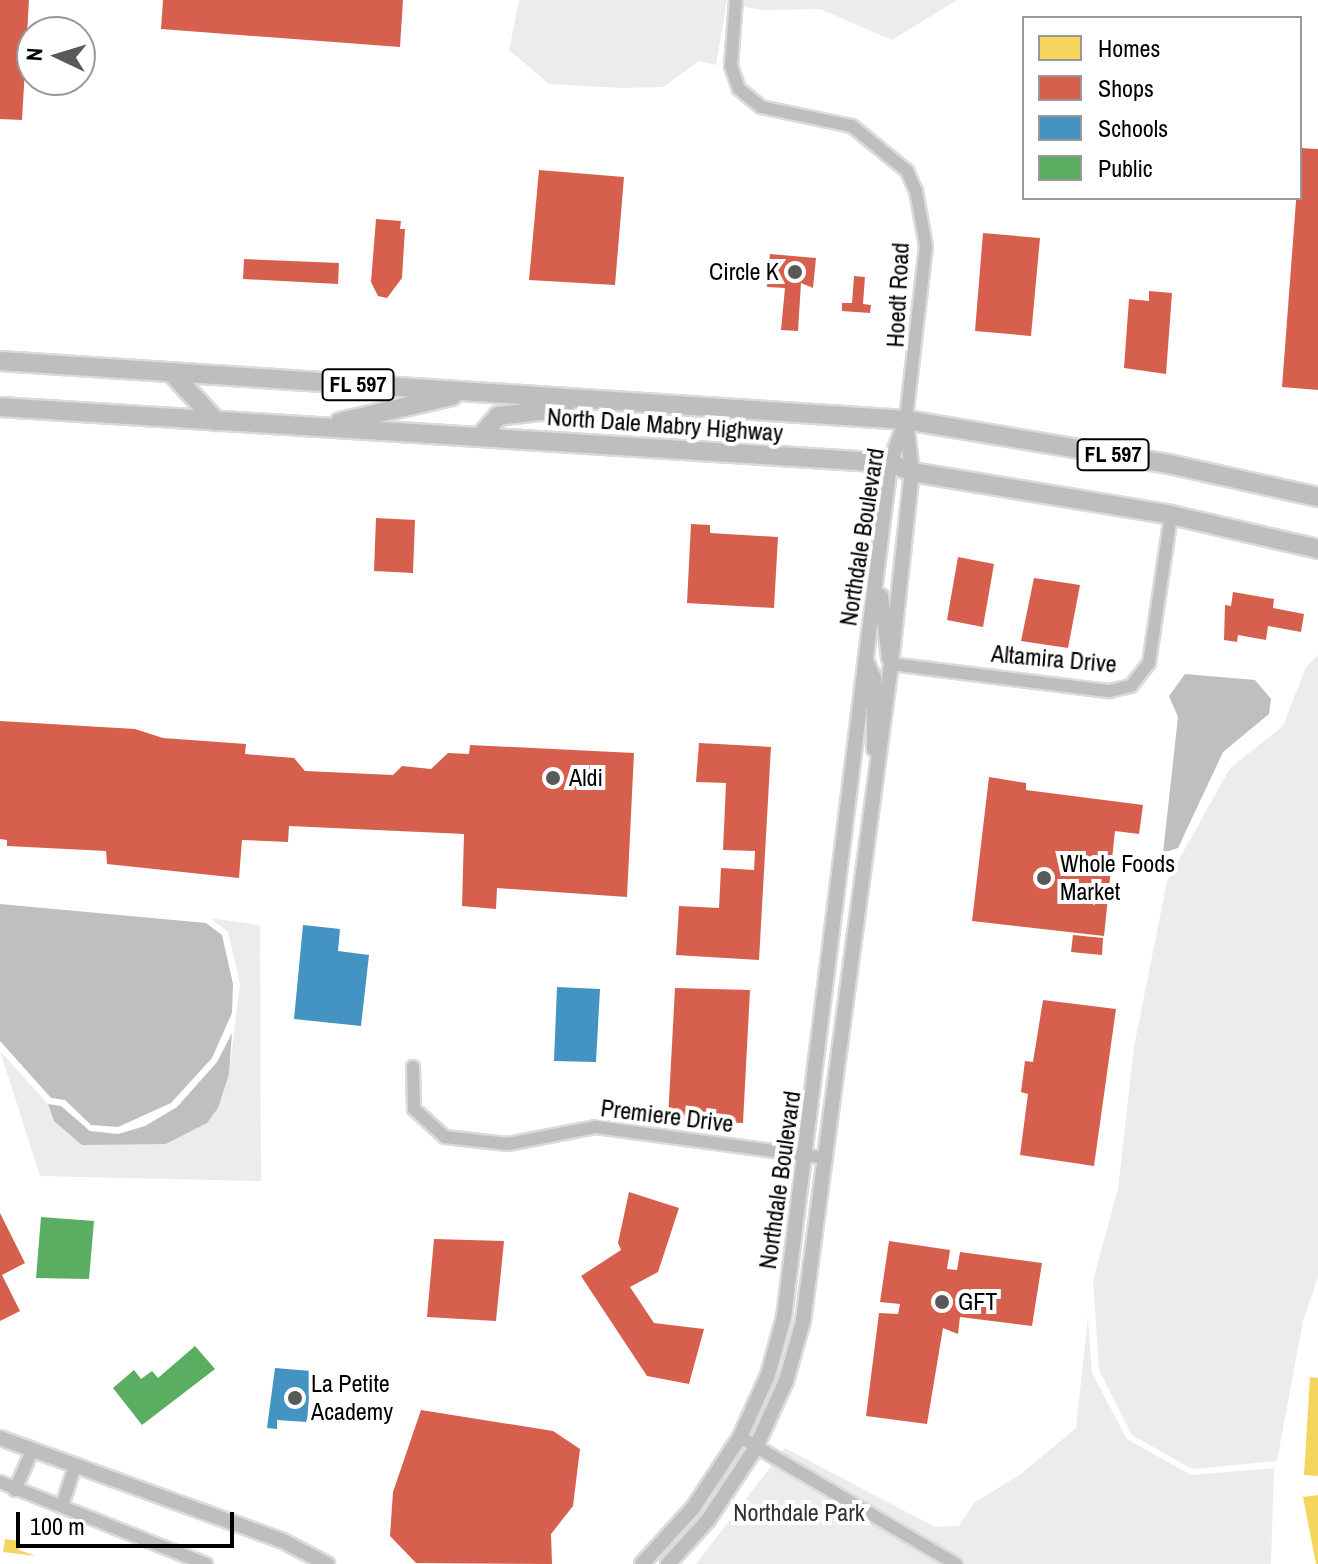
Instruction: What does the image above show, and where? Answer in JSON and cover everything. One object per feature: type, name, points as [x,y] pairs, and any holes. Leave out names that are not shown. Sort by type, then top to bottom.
[{"type":"main road","name":"North Dale Mabry Highway","points":[[0,361],[906,420],[1169,464],[1318,497]]},
{"type":"main road","points":[[171,372],[216,421]]},
{"type":"main road","points":[[314,427],[461,392]]},
{"type":"main road","points":[[480,437],[498,416],[516,411],[648,403]]},
{"type":"main road","name":"North Dale Mabry Highway","points":[[0,407],[890,463],[912,472],[1171,515],[1318,549]]},
{"type":"street","name":"Hoedt Road","points":[[736,0],[731,66],[739,89],[761,107],[852,126],[907,171],[916,191],[926,246],[906,420]]},
{"type":"street","name":"Northdale Boulevard","points":[[642,1564],[693,1508],[740,1437],[768,1375],[784,1317],[807,1155],[890,463],[906,420]]},
{"type":"street","name":"Northdale Boulevard","points":[[668,1564],[708,1520],[755,1449],[786,1381],[803,1321],[891,664],[912,472],[906,420]]},
{"type":"street","name":"Altamira Drive","points":[[891,664],[1109,691],[1131,686],[1149,663],[1171,515]]},
{"type":"street","points":[[878,559],[882,633],[891,664]]},
{"type":"street","points":[[866,660],[874,678],[876,781]]},
{"type":"street","points":[[835,916],[858,919]]},
{"type":"street","name":"Premiere Drive","points":[[413,1067],[414,1109],[445,1137],[508,1144],[596,1127],[826,1158]]},
{"type":"street","points":[[740,1437],[755,1449],[956,1564]]},
{"type":"street","points":[[0,1438],[74,1469],[283,1541],[327,1564]]},
{"type":"street","points":[[15,1490],[31,1453]]},
{"type":"street","points":[[62,1506],[74,1469]]},
{"type":"street","points":[[0,1482],[206,1564]]},
{"type":"green space","points":[[519,0],[727,0],[716,65],[699,61],[663,87],[621,88],[549,84],[509,50]]},
{"type":"green space","points":[[744,0],[957,0],[892,40],[820,9],[763,10],[744,7]]},
{"type":"green space","points":[[1318,655],[1318,1277],[1303,1321],[1277,1461],[1192,1469],[1132,1435],[1099,1370],[1093,1280],[1118,1189],[1134,1047],[1167,881],[1230,768],[1283,726],[1306,667]]},
{"type":"green space","points":[[210,918],[260,925],[261,1181],[40,1176],[0,1051],[48,1104],[55,1121],[82,1144],[167,1144],[207,1122],[229,1074],[240,984],[228,932]]},
{"type":"green space","name":"Northdale Park","points":[[1088,1317],[1092,1373],[1127,1439],[1191,1475],[1274,1468],[1271,1564],[696,1564],[785,1448],[935,1527],[959,1526],[974,1503],[1021,1474],[1076,1428]]},
{"type":"shaded area","points":[[1185,674],[1255,680],[1271,699],[1269,714],[1223,752],[1178,848],[1163,853],[1178,717],[1169,696]]},
{"type":"shaded area","points":[[0,904],[206,923],[222,935],[233,984],[232,1013],[212,1058],[171,1103],[118,1127],[91,1125],[65,1100],[51,1098],[0,1041]]},
{"type":"shaded area","points":[[232,1033],[229,1074],[218,1108],[207,1123],[166,1144],[82,1145],[54,1121],[48,1104],[61,1106],[90,1131],[118,1134],[145,1126],[177,1107],[217,1062]]},
{"type":"building: Homes","points":[[1310,1377],[1318,1378],[1318,1476],[1304,1475]]},
{"type":"building: Homes","points":[[1318,1495],[1318,1564],[1316,1564],[1303,1497]]},
{"type":"building: Homes","points":[[5,1539],[20,1541],[19,1550],[36,1556],[3,1552]]},
{"type":"building: Shops","points":[[0,0],[29,0],[28,16],[16,16],[16,96],[23,96],[22,120],[0,119]]},
{"type":"building: Shops","points":[[163,0],[403,0],[400,47],[161,29]]},
{"type":"building: Shops","points":[[1302,148],[1318,149],[1318,390],[1282,387],[1296,200],[1302,200]]},
{"type":"building: Shops","points":[[539,170],[624,177],[615,285],[529,280]]},
{"type":"building: Shops","points":[[376,219],[401,221],[400,229],[405,229],[402,278],[387,298],[378,296],[371,282]]},
{"type":"building: Shops","points":[[983,233],[1040,238],[1031,336],[975,331]]},
{"type":"building: Shops","points":[[770,254],[816,258],[813,288],[801,283],[798,331],[781,330],[785,288],[767,287]]},
{"type":"building: Shops","points":[[244,259],[339,263],[338,284],[243,279]]},
{"type":"building: Shops","points":[[854,276],[865,277],[863,304],[871,305],[870,313],[842,311],[842,303],[852,303]]},
{"type":"building: Shops","points":[[1149,291],[1172,293],[1166,374],[1124,368],[1129,299],[1149,301]]},
{"type":"building: Shops","points":[[376,518],[415,520],[413,573],[374,571]]},
{"type":"building: Shops","points":[[691,524],[710,525],[710,533],[778,537],[774,608],[687,603]]},
{"type":"building: Shops","points":[[958,557],[994,564],[983,627],[947,620]]},
{"type":"building: Shops","points":[[1034,578],[1080,585],[1068,648],[1021,641]]},
{"type":"building: Shops","points":[[1233,592],[1274,599],[1273,608],[1304,614],[1301,632],[1268,626],[1266,640],[1238,635],[1237,642],[1224,640],[1225,605],[1231,606]]},
{"type":"building: Shops","points":[[0,721],[135,729],[163,738],[246,744],[245,754],[294,758],[305,771],[393,775],[402,766],[431,769],[448,753],[469,754],[470,745],[634,753],[627,897],[497,888],[496,909],[462,906],[464,834],[289,826],[288,842],[242,840],[239,878],[107,864],[106,851],[7,846],[7,840],[0,839]]},
{"type":"building: Shops","points":[[699,743],[771,747],[759,960],[676,955],[679,906],[719,908],[721,868],[754,870],[755,851],[723,850],[726,783],[696,782]]},
{"type":"building: Shops","name":"Whole Foods Market","points":[[989,777],[1026,783],[1026,790],[1143,805],[1139,834],[1115,831],[1104,936],[972,921]]},
{"type":"building: Shops","points":[[1073,935],[1103,938],[1102,955],[1071,952]]},
{"type":"building: Shops","points":[[675,988],[750,990],[743,1123],[668,1119]]},
{"type":"building: Shops","points":[[1043,1000],[1116,1009],[1094,1166],[1020,1155],[1028,1094],[1021,1092],[1025,1061],[1033,1062]]},
{"type":"building: Shops","points":[[629,1192],[679,1208],[658,1272],[630,1287],[654,1323],[704,1329],[689,1384],[647,1376],[581,1276],[621,1250],[618,1243]]},
{"type":"building: Shops","points":[[0,1213],[25,1263],[2,1275],[20,1311],[0,1321]]},
{"type":"building: Shops","points":[[434,1239],[504,1241],[496,1321],[427,1317]]},
{"type":"building: Shops","points":[[889,1241],[950,1250],[947,1269],[957,1270],[960,1252],[1042,1263],[1032,1326],[960,1317],[958,1334],[943,1328],[927,1424],[866,1416],[879,1313],[898,1314],[900,1304],[880,1302]]},
{"type":"building: Shops","points":[[421,1410],[553,1431],[580,1449],[573,1506],[551,1534],[552,1564],[416,1563],[390,1536],[393,1492]]},
{"type":"building: Schools","points":[[303,925],[340,929],[338,951],[369,955],[361,1026],[294,1019]]},
{"type":"building: Schools","points":[[557,987],[600,989],[596,1062],[554,1061]]},
{"type":"building: Schools","points":[[275,1368],[311,1371],[307,1422],[277,1420],[277,1429],[267,1428]]},
{"type":"building: Public","points":[[41,1217],[94,1221],[89,1279],[36,1278]]},
{"type":"building: Public","points":[[195,1346],[215,1369],[142,1425],[113,1388],[134,1370],[141,1379],[152,1371],[158,1378]]},
{"type":"place","name":"Circle K","points":[[795,272]]},
{"type":"place","name":"Aldi","points":[[553,778]]},
{"type":"place","name":"Whole Foods Market","points":[[1044,878]]},
{"type":"place","name":"GFT","points":[[942,1302]]},
{"type":"place","name":"La Petite Academy","points":[[295,1398]]}]
